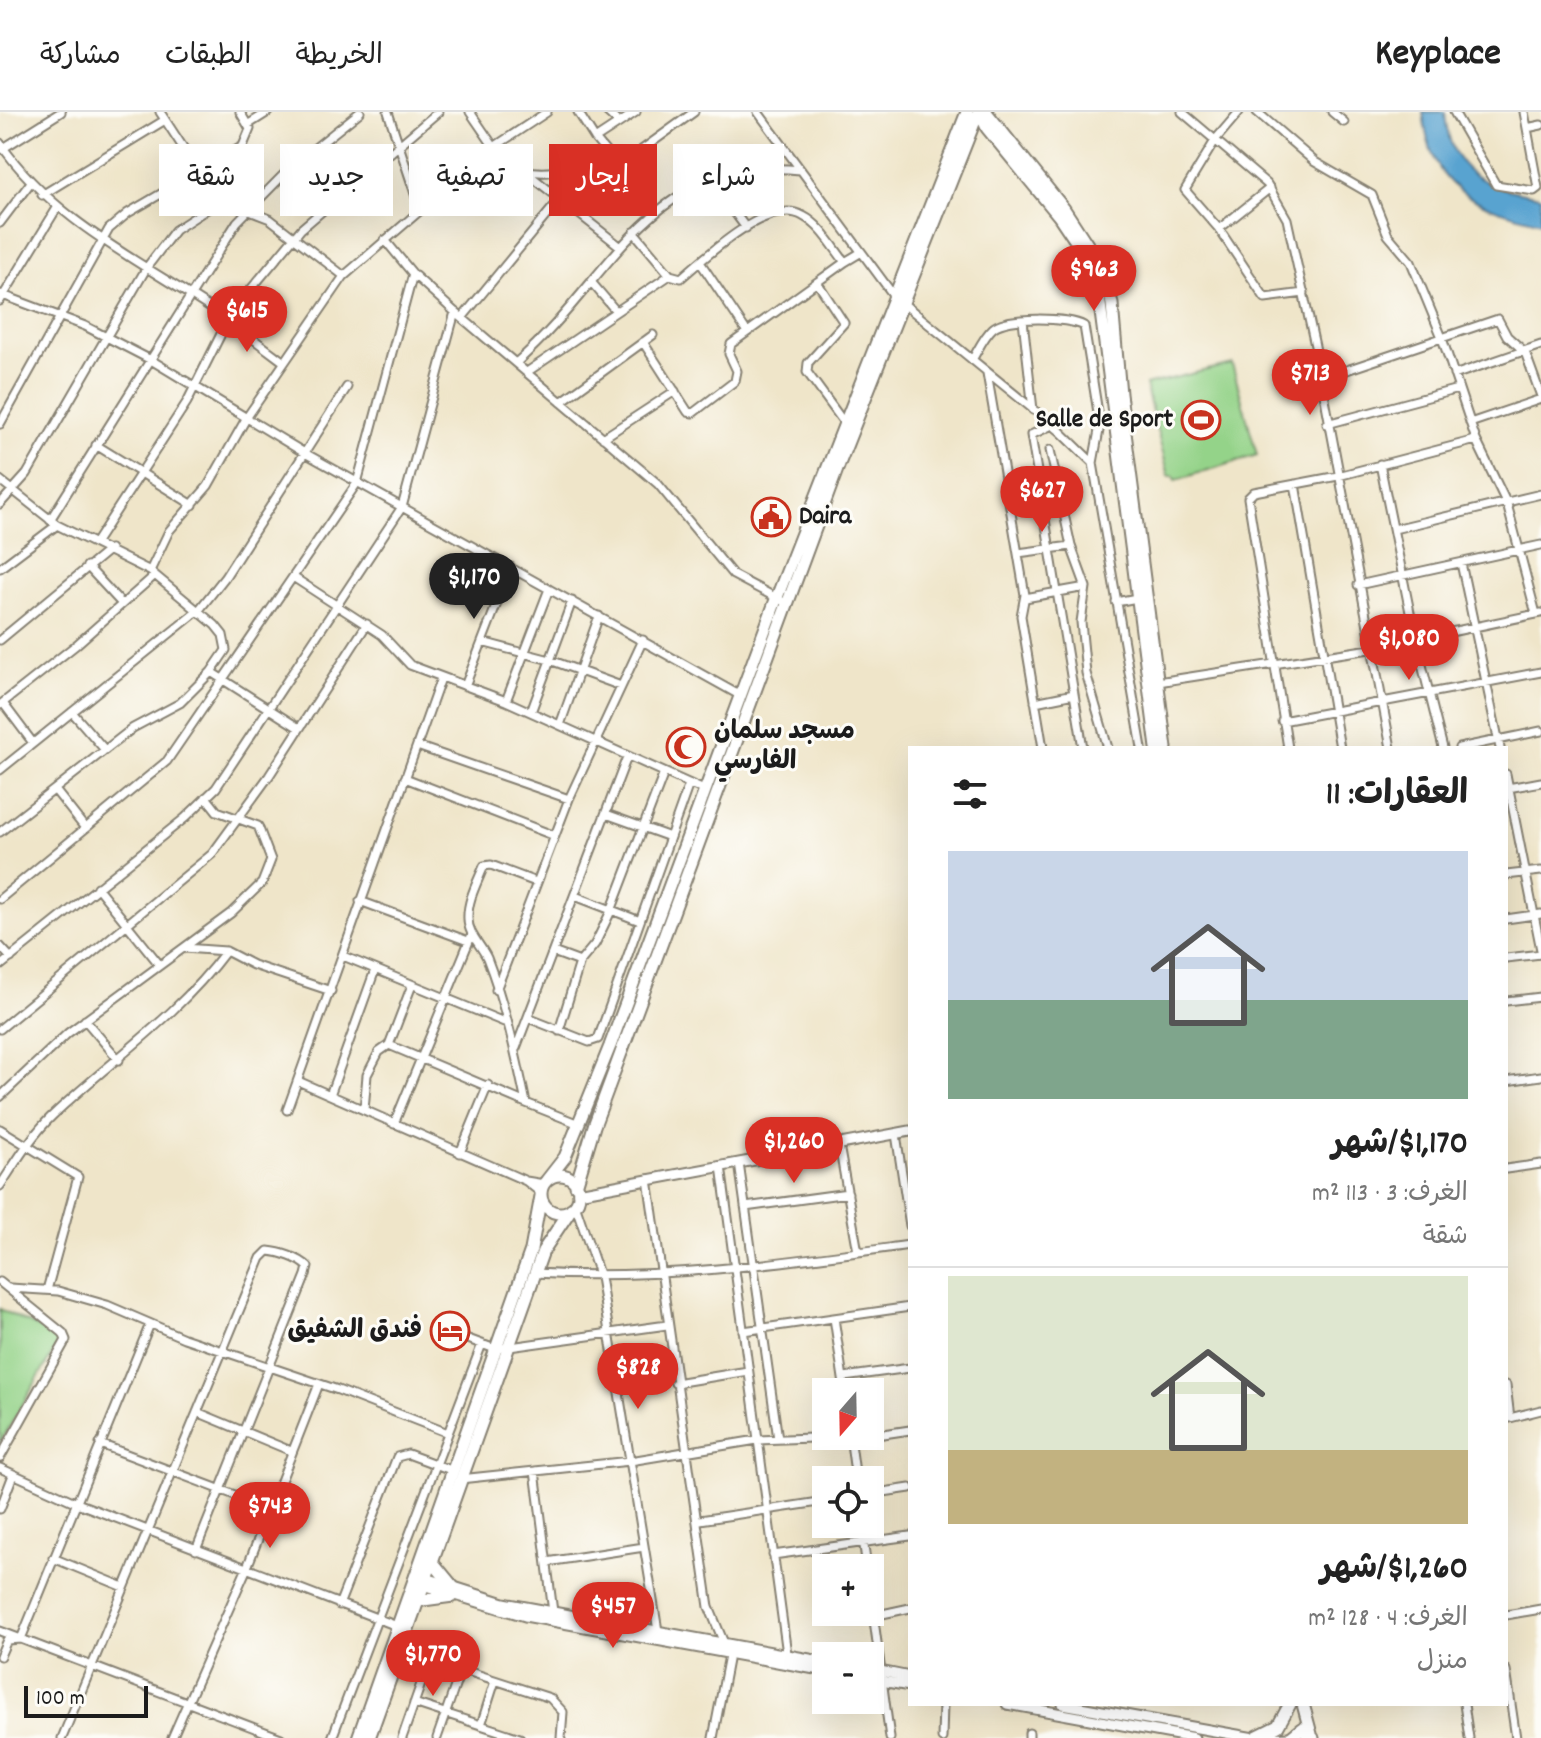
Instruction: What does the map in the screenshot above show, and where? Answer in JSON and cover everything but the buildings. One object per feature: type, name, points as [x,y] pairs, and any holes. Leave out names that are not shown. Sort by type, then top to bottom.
[{"type":"main road","points":[[978,112],[987,128],[1049,196],[1100,259],[1108,284],[1166,746]]},
{"type":"main road","points":[[501,1349],[547,1243],[575,1198],[594,1126],[717,797],[845,424],[978,112]]},
{"type":"main road","points":[[1049,196],[1092,265],[1097,281],[1157,746]]},
{"type":"main road","points":[[358,1738],[501,1349],[531,1250],[543,1188],[565,1157],[579,1124],[741,696],[783,601],[898,300]]},
{"type":"main road","points":[[543,1188],[561,1175],[575,1198]]},
{"type":"main road","points":[[543,1188],[552,1211],[575,1198]]},
{"type":"main road","points":[[369,1738],[416,1601],[418,1580],[431,1560],[455,1475]]},
{"type":"main road","points":[[416,1601],[454,1592],[431,1560]]},
{"type":"main road","points":[[1254,1738],[1278,1726],[1289,1706]]},
{"type":"main road","points":[[1290,1706],[1290,1737]]},
{"type":"main road","points":[[1304,1706],[1312,1736]]},
{"type":"main road","points":[[1290,1737],[1301,1729],[1312,1736]]},
{"type":"street","points":[[160,112],[181,144]]},
{"type":"street","points":[[240,112],[249,124],[249,135],[244,144]]},
{"type":"street","points":[[249,124],[268,112]]},
{"type":"street","points":[[264,194],[290,168],[360,112]]},
{"type":"street","points":[[388,112],[409,175]]},
{"type":"street","points":[[96,542],[141,475],[228,320],[294,237],[438,112]]},
{"type":"street","points":[[470,112],[492,144]]},
{"type":"street","points":[[499,144],[547,112]]},
{"type":"street","points":[[578,112],[599,144]]},
{"type":"street","points":[[607,112],[619,123]]},
{"type":"street","points":[[595,139],[636,112]]},
{"type":"street","points":[[650,144],[694,112]]},
{"type":"street","points":[[758,112],[860,253],[898,300],[1052,425],[1093,463]]},
{"type":"street","points":[[1182,112],[1270,188],[1287,219],[1304,293],[1391,746]]},
{"type":"street","points":[[1239,112],[1216,139],[1185,190],[1219,229],[1265,298],[1304,293]]},
{"type":"street","points":[[1158,682],[1370,649],[1538,613],[1507,504],[1476,440],[1443,339],[1411,262],[1388,235],[1372,195],[1315,162],[1257,112]]},
{"type":"street","points":[[1332,112],[1344,122]]},
{"type":"street","points":[[1454,112],[1496,185],[1534,191],[1538,188],[1538,176],[1524,112]]},
{"type":"street","points":[[57,113],[1,147],[42,195],[57,208],[189,293],[284,362]]},
{"type":"street","points":[[42,195],[165,120]]},
{"type":"street","points":[[1527,128],[1541,125]]},
{"type":"street","points":[[784,170],[800,170]]},
{"type":"street","points":[[533,179],[549,192]]},
{"type":"street","points":[[0,223],[31,182]]},
{"type":"street","points":[[1219,229],[1270,188]]},
{"type":"street","points":[[0,424],[116,220],[159,195]]},
{"type":"street","points":[[657,210],[673,198]]},
{"type":"street","points":[[57,208],[1,296],[61,316],[151,360],[357,483],[741,696]]},
{"type":"street","points":[[0,966],[206,797],[339,605],[402,507],[459,315],[549,212]]},
{"type":"street","points":[[634,232],[670,275],[681,278],[746,228],[771,213],[794,212],[817,227],[845,262]]},
{"type":"street","points":[[0,504],[15,490],[167,237],[197,216]]},
{"type":"street","points":[[0,568],[53,522],[189,293],[243,216]]},
{"type":"street","points":[[261,216],[270,219],[344,276]]},
{"type":"street","points":[[33,743],[1,704],[122,604],[152,573],[169,531],[193,505],[247,417],[344,276],[412,216]]},
{"type":"street","points":[[580,216],[621,247]]},
{"type":"street","points":[[517,362],[651,216]]},
{"type":"street","points":[[737,216],[746,228]]},
{"type":"street","points":[[385,240],[413,274],[674,500],[733,575],[783,601]]},
{"type":"street","points":[[643,342],[691,414],[735,381],[737,371],[729,349],[747,332],[860,253]]},
{"type":"street","points":[[700,262],[747,332]]},
{"type":"street","points":[[0,899],[167,761],[357,483],[413,274]]},
{"type":"street","points":[[527,372],[670,275]]},
{"type":"street","points":[[817,282],[844,323],[808,363],[807,372],[845,424]]},
{"type":"street","points":[[592,283],[616,311]]},
{"type":"street","points":[[1320,379],[1498,319],[1507,336],[1525,352],[1541,398],[1470,423]]},
{"type":"street","points":[[972,360],[995,326],[1023,320],[1077,322],[1085,328],[1100,425],[1093,463],[1142,746]]},
{"type":"street","points":[[1023,320],[1033,410]]},
{"type":"street","points":[[561,402],[653,335]]},
{"type":"street","points":[[1454,375],[1541,345]]},
{"type":"street","points":[[987,373],[1025,598],[1021,616],[1043,746]]},
{"type":"street","points":[[0,770],[199,610],[225,577],[347,387]]},
{"type":"street","points":[[1327,424],[1458,389]]},
{"type":"street","points":[[603,438],[675,391]]},
{"type":"street","points":[[1052,425],[1031,435],[1083,746]]},
{"type":"street","points":[[1288,746],[1248,498],[1254,492],[1338,476],[1476,440]]},
{"type":"street","points":[[96,445],[193,505]]},
{"type":"street","points":[[1050,450],[1071,546],[1086,587],[1081,622],[1086,673],[1107,746]]},
{"type":"street","points":[[1380,464],[1415,637],[1443,746]]},
{"type":"street","points":[[0,480],[53,522],[152,573],[215,625],[225,644],[224,655],[180,703],[133,728],[0,832]]},
{"type":"street","points":[[1295,484],[1340,746]]},
{"type":"street","points":[[1394,529],[1541,494]]},
{"type":"street","points":[[1358,585],[1541,545]]},
{"type":"street","points":[[1018,553],[1071,546]]},
{"type":"street","points":[[0,640],[110,549]]},
{"type":"street","points":[[1461,563],[1499,746]]},
{"type":"street","points":[[87,566],[122,604]]},
{"type":"street","points":[[465,686],[511,567]]},
{"type":"street","points":[[293,577],[367,624],[410,665],[506,701],[717,797]]},
{"type":"street","points":[[1025,598],[1086,587]]},
{"type":"street","points":[[506,701],[549,589]]},
{"type":"street","points":[[1116,602],[1137,598]]},
{"type":"street","points":[[531,712],[572,601]]},
{"type":"street","points":[[560,725],[599,616]]},
{"type":"street","points":[[0,1029],[204,862],[239,818],[367,624]]},
{"type":"street","points":[[496,990],[569,799],[643,640]]},
{"type":"street","points":[[482,642],[550,660],[621,686]]},
{"type":"street","points":[[211,672],[299,728]]},
{"type":"street","points":[[1282,721],[1541,672]]},
{"type":"street","points":[[287,1110],[441,678]]},
{"type":"street","points":[[1035,702],[1074,694]]},
{"type":"street","points":[[72,712],[105,750]]},
{"type":"street","points":[[1467,746],[1541,731]]},
{"type":"street","points":[[417,746],[569,799]]},
{"type":"street","points":[[516,1048],[627,757]]},
{"type":"street","points":[[559,1031],[580,962],[595,944],[611,911],[664,773]]},
{"type":"street","points":[[405,778],[555,836]]},
{"type":"street","points":[[1508,958],[1541,952],[1538,914],[1508,788],[1541,782]]},
{"type":"street","points":[[528,1018],[589,1042],[596,1041],[689,784]]},
{"type":"street","points":[[55,790],[85,828]]},
{"type":"street","points":[[0,1097],[85,1020],[231,913],[267,875],[271,860],[258,826],[217,811],[206,797]]},
{"type":"street","points":[[606,814],[670,837]]},
{"type":"street","points":[[394,1124],[470,938],[468,911],[484,866],[491,865],[536,882]]},
{"type":"street","points":[[1508,875],[1541,871]]},
{"type":"street","points":[[97,887],[159,964]]},
{"type":"street","points":[[575,896],[640,921]]},
{"type":"street","points":[[360,901],[470,938],[487,960],[504,1022],[516,1048],[526,1103]]},
{"type":"street","points":[[1508,919],[1538,914]]},
{"type":"street","points":[[0,946],[11,958]]},
{"type":"street","points":[[181,948],[226,951],[331,991]]},
{"type":"street","points":[[0,1186],[51,1117],[197,990],[226,951]]},
{"type":"street","points":[[553,952],[580,962]]},
{"type":"street","points":[[343,956],[504,1022]]},
{"type":"street","points":[[330,1095],[375,970]]},
{"type":"street","points":[[619,980],[633,985]]},
{"type":"street","points":[[364,1110],[367,1075],[379,1052],[389,1045],[412,985]]},
{"type":"street","points":[[1508,1001],[1541,997]]},
{"type":"street","points":[[85,1020],[119,1060]]},
{"type":"street","points":[[389,1045],[579,1124]]},
{"type":"street","points":[[1508,1081],[1541,1076]]},
{"type":"street","points":[[298,1081],[543,1188]]},
{"type":"street","points":[[460,1153],[488,1085]]},
{"type":"street","points":[[0,1129],[29,1143],[78,1179],[47,1290]]},
{"type":"street","points":[[658,1631],[600,1277],[575,1198],[648,1178],[908,1131]]},
{"type":"street","points":[[896,1134],[908,1213]]},
{"type":"street","points":[[839,1145],[858,1252]]},
{"type":"street","points":[[739,1163],[778,1439]]},
{"type":"street","points":[[1508,1169],[1541,1164]]},
{"type":"street","points":[[721,1166],[787,1654]]},
{"type":"street","points":[[648,1178],[675,1383],[700,1520],[709,1607],[729,1655],[713,1738]]},
{"type":"street","points":[[745,1207],[848,1193]]},
{"type":"street","points":[[535,1273],[600,1277],[752,1267],[908,1245]]},
{"type":"street","points":[[62,1738],[94,1668],[147,1530],[261,1258],[268,1251],[275,1252],[308,1267],[196,1550]]},
{"type":"street","points":[[0,1282],[63,1333],[66,1340],[0,1458]]},
{"type":"street","points":[[10,1288],[47,1290],[107,1305],[150,1324],[448,1433]]},
{"type":"street","points":[[743,1331],[908,1307]]},
{"type":"street","points":[[834,1318],[844,1377],[908,1368]]},
{"type":"street","points":[[21,1639],[150,1324]]},
{"type":"street","points":[[452,1333],[501,1349],[667,1325]]},
{"type":"street","points":[[332,1738],[482,1344]]},
{"type":"street","points":[[675,1383],[748,1371]]},
{"type":"street","points":[[172,1738],[185,1702],[246,1570],[319,1384]]},
{"type":"street","points":[[1508,1418],[1541,1410]]},
{"type":"street","points":[[197,1412],[291,1451]]},
{"type":"street","points":[[884,1434],[908,1430]]},
{"type":"street","points":[[339,1605],[397,1457],[405,1453],[437,1464],[455,1475],[535,1471],[630,1461],[757,1440],[812,1438]]},
{"type":"street","points":[[100,1444],[269,1508]]},
{"type":"street","points":[[0,1468],[77,1503],[397,1626]]},
{"type":"street","points":[[535,1471],[553,1612]]},
{"type":"street","points":[[0,1509],[13,1475]]},
{"type":"street","points":[[884,1492],[908,1488]]},
{"type":"street","points":[[700,1520],[812,1503]]},
{"type":"street","points":[[773,1555],[908,1536]]},
{"type":"street","points":[[863,1538],[865,1554]]},
{"type":"street","points":[[547,1562],[644,1547]]},
{"type":"street","points":[[53,1558],[124,1587]]},
{"type":"street","points":[[418,1580],[525,1616],[812,1669]]},
{"type":"street","points":[[454,1592],[812,1659]]},
{"type":"street","points":[[884,1614],[908,1608]]},
{"type":"street","points":[[1508,1615],[1541,1609]]},
{"type":"street","points":[[0,1631],[281,1738]]},
{"type":"street","points":[[0,1656],[7,1640],[21,1639]]},
{"type":"street","points":[[399,1649],[558,1704],[563,1712],[561,1738]]},
{"type":"street","points":[[402,1738],[430,1658]]},
{"type":"street","points":[[437,1738],[461,1669]]},
{"type":"street","points":[[884,1675],[908,1677]]},
{"type":"street","points":[[884,1676],[908,1685]]},
{"type":"street","points":[[481,1725],[495,1681]]},
{"type":"street","points":[[1508,1684],[1516,1738]]},
{"type":"street","points":[[414,1703],[481,1725],[501,1735],[520,1738]]},
{"type":"street","points":[[884,1706],[890,1738]]},
{"type":"street","points":[[942,1738],[943,1706]]},
{"type":"street","points":[[1018,1706],[1194,1738]]},
{"type":"street","points":[[1074,1706],[1254,1738],[1290,1737]]},
{"type":"street","points":[[1464,1706],[1469,1738]]},
{"type":"green space","name":"Salle de Sport","points":[[1232,364],[1257,455],[1176,480],[1174,476],[1169,476],[1145,385]]},
{"type":"green space","points":[[0,1309],[61,1339],[0,1443]]},
{"type":"water","points":[[1423,112],[1445,112],[1454,150],[1462,164],[1474,174],[1503,188],[1541,196],[1541,222],[1475,200],[1445,177],[1427,139]]},
{"type":"place","name":"Salle de Sport","points":[[1201,420]]},
{"type":"place","name":"Daira","points":[[771,517]]},
{"type":"place","name":"مسجد سلمان الفارسي","points":[[686,747]]},
{"type":"place","name":"فندق الشفيق","points":[[450,1331]]}]
